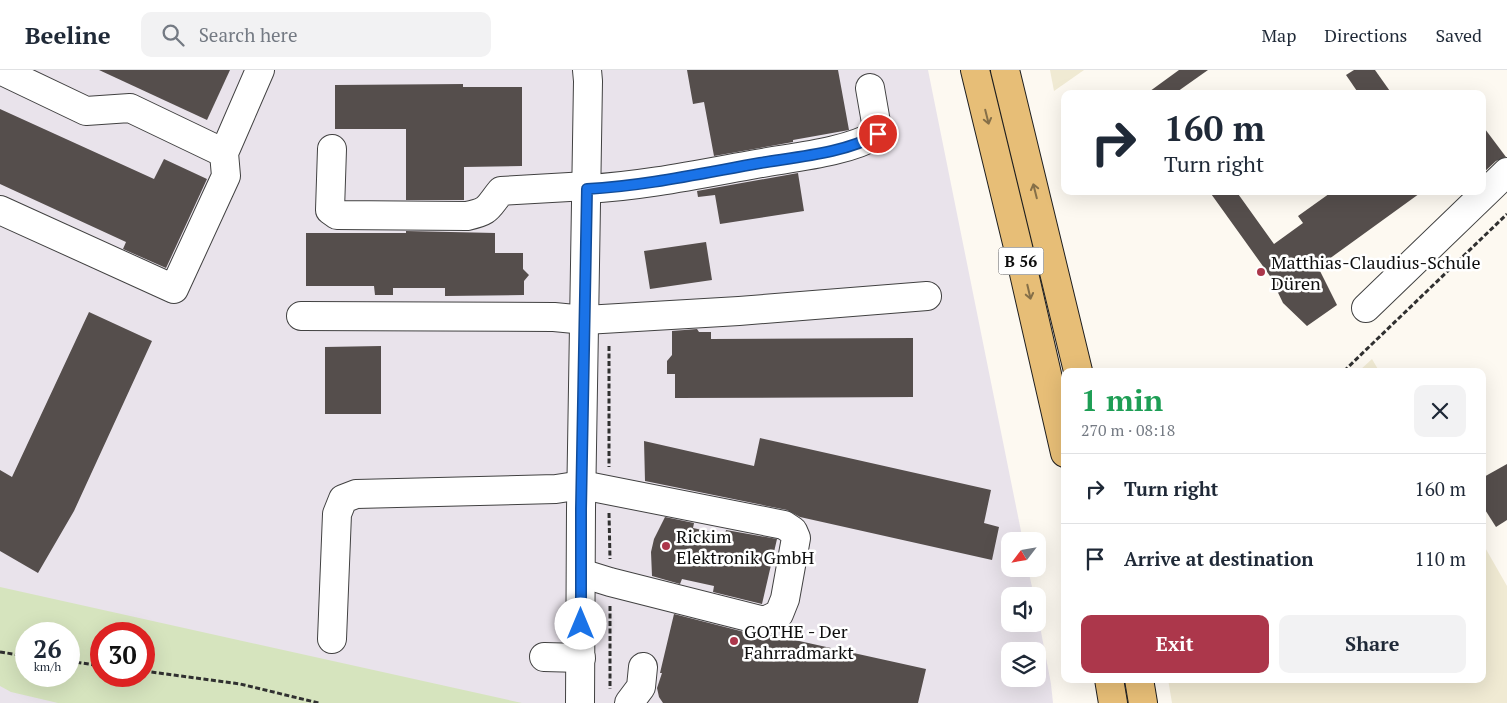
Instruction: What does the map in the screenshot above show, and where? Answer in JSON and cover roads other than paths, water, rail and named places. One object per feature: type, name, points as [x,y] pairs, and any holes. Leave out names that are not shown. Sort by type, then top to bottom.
[{"type":"main road","name":"B 56","points":[[975,70],[1061,435]]},
{"type":"main road","name":"B 56","points":[[1005,70],[1077,368]]},
{"type":"main road","points":[[1110,683],[1113,703]]},
{"type":"main road","points":[[1140,683],[1143,703]]},
{"type":"street","points":[[0,70],[86,111],[130,108],[224,153]]},
{"type":"street","points":[[0,210],[174,289],[226,176],[224,153],[260,70]]},
{"type":"street","points":[[587,70],[587,188],[597,319],[582,485],[581,658],[601,700],[641,687],[643,667]]},
{"type":"street","points":[[332,149],[330,210],[337,216],[467,216],[481,213],[502,192],[616,186],[758,164],[834,150],[867,141],[878,134],[870,88]]},
{"type":"street","points":[[1486,192],[1507,172]]},
{"type":"street","points":[[1366,308],[1483,195]]},
{"type":"street","points":[[301,316],[554,317],[597,319],[739,311],[927,296]]},
{"type":"street","points":[[332,639],[337,514],[343,499],[356,494],[556,489],[582,485],[784,525],[793,531],[796,538],[785,599],[779,614],[764,621],[581,574]]},
{"type":"street","points":[[544,657],[581,658]]},
{"type":"place","name":"Matthias-Claudius-Schule Düren","points":[[1261,272]]},
{"type":"place","name":"Rickim Elektronik GmbH","points":[[666,546]]},
{"type":"place","name":"GOTHE - Der Fahrradmarkt","points":[[734,641]]}]
